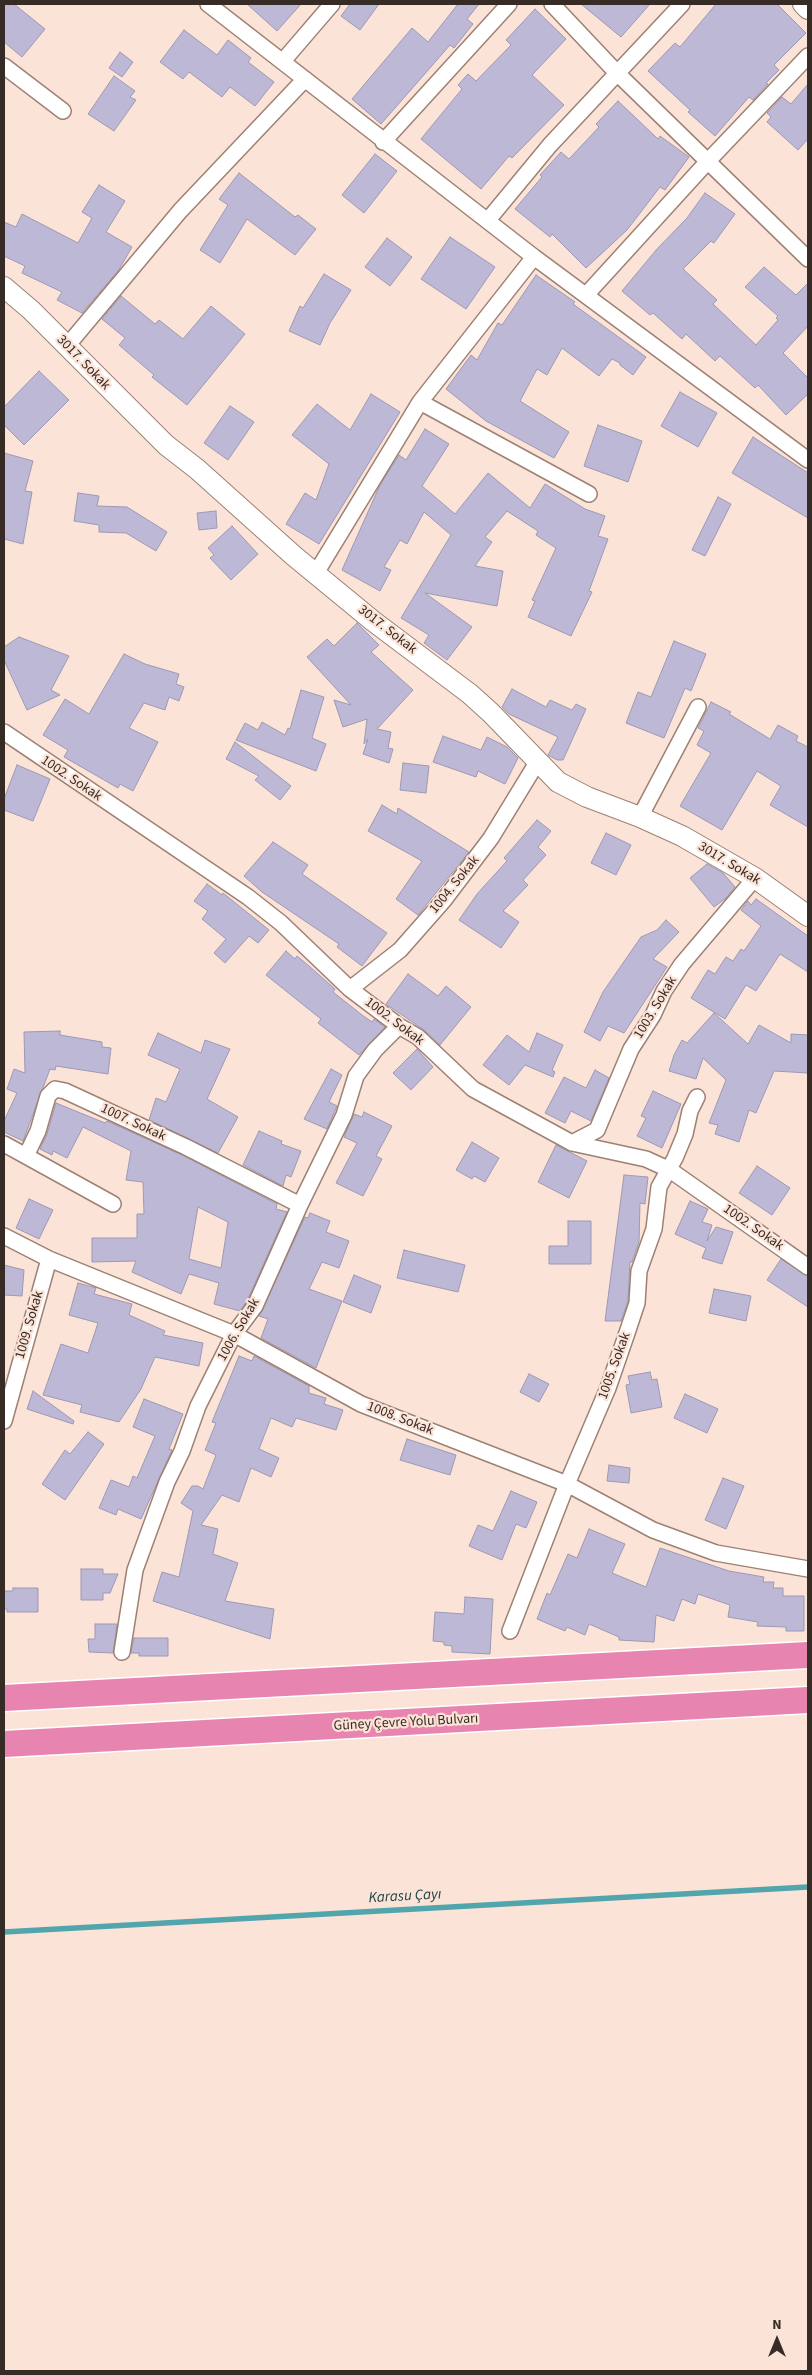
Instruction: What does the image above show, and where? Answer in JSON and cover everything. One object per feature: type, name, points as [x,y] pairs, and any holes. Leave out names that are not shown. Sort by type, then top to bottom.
[{"type":"highway","points":[[4,1698],[808,1655]]},
{"type":"highway","name":"Güney Çevre Yolu Bulvarı","points":[[4,1744],[808,1700]]},
{"type":"street","points":[[208,4],[383,142],[488,220],[534,257],[808,460]]},
{"type":"street","points":[[282,61],[332,4]]},
{"type":"street","points":[[383,142],[509,4]]},
{"type":"street","points":[[552,4],[617,73],[709,160],[808,259]]},
{"type":"street","points":[[488,220],[550,145],[682,4]]},
{"type":"street","points":[[803,4],[808,9]]},
{"type":"street","points":[[586,295],[709,160],[808,56]]},
{"type":"street","points":[[4,66],[63,111]]},
{"type":"street","points":[[67,346],[180,211],[305,79]]},
{"type":"street","points":[[316,573],[420,402],[534,257]]},
{"type":"street","name":"3017. Sokak","points":[[4,287],[67,346],[166,445],[197,469],[374,621],[470,694],[558,782],[587,797],[640,817],[682,836],[755,878],[808,916]]},
{"type":"street","points":[[420,402],[589,494]]},
{"type":"street","points":[[640,817],[698,707]]},
{"type":"street","name":"1002. Sokak","points":[[4,732],[248,897],[281,924],[350,990],[399,1026],[418,1037],[473,1089],[572,1143],[646,1159],[670,1170],[808,1267]]},
{"type":"street","name":"1004. Sokak","points":[[350,990],[400,950],[444,900],[491,838],[538,761]]},
{"type":"street","name":"1003. Sokak","points":[[572,1143],[597,1130],[631,1049],[653,1015],[669,984],[682,964],[755,878]]},
{"type":"street","name":"1006. Sokak","points":[[122,1652],[135,1570],[167,1482],[182,1450],[198,1406],[234,1334],[255,1306],[300,1205],[344,1115],[356,1076],[375,1050],[399,1026]]},
{"type":"street","name":"1007. Sokak","points":[[26,1156],[38,1131],[48,1096],[55,1089],[76,1096],[186,1147],[300,1205]]},
{"type":"street","name":"1005. Sokak","points":[[510,1631],[567,1484],[608,1388],[637,1303],[639,1271],[654,1229],[659,1187],[670,1170],[685,1134],[690,1111],[697,1097]]},
{"type":"street","points":[[4,1144],[113,1204]]},
{"type":"street","name":"1008. Sokak","points":[[4,1236],[49,1259],[234,1334],[361,1404],[567,1484],[653,1530],[716,1553],[747,1560],[808,1569]]},
{"type":"street","name":"1009. Sokak","points":[[4,1421],[49,1259]]},
{"type":"building","points":[[4,4],[14,4],[45,29],[22,57],[4,42]]},
{"type":"building","points":[[247,4],[301,4],[277,31]]},
{"type":"building","points":[[350,4],[379,4],[360,30],[341,16]]},
{"type":"building","points":[[458,4],[479,4],[467,19],[473,24],[454,48],[450,45],[381,124],[352,99],[412,28],[428,42]]},
{"type":"building","points":[[581,4],[650,4],[621,37]]},
{"type":"building","points":[[716,4],[777,4],[806,33],[774,65],[779,70],[766,83],[768,84],[753,100],[749,97],[715,136],[688,112],[690,110],[648,71],[675,43],[680,47]]},
{"type":"building","points":[[535,9],[566,39],[532,75],[564,105],[512,158],[509,156],[481,189],[421,139],[462,89],[458,85],[468,74],[476,81],[511,45],[506,40]]},
{"type":"building","points":[[184,30],[217,55],[228,40],[251,58],[248,62],[274,82],[255,106],[230,87],[222,97],[189,72],[183,79],[160,62]]},
{"type":"building","points":[[120,52],[133,62],[122,77],[109,68]]},
{"type":"building","points":[[114,76],[135,91],[130,97],[136,100],[114,131],[88,114]]},
{"type":"building","points":[[808,84],[808,139],[798,150],[767,122],[771,117],[767,113],[782,97],[791,104]]},
{"type":"building","points":[[618,101],[658,139],[660,136],[689,157],[665,190],[660,187],[627,230],[586,268],[552,234],[550,237],[515,209],[542,177],[540,175],[561,152],[569,159],[599,127],[596,124]]},
{"type":"building","points":[[375,154],[397,171],[364,213],[342,195]]},
{"type":"building","points":[[239,173],[295,217],[298,215],[316,229],[295,255],[247,219],[220,263],[200,250],[228,205],[219,199]]},
{"type":"building","points":[[99,185],[125,201],[106,232],[132,247],[118,271],[82,313],[57,300],[62,292],[22,273],[25,266],[4,256],[4,222],[16,227],[22,214],[78,243],[92,218],[82,212]]},
{"type":"building","points":[[705,193],[735,214],[714,243],[711,241],[683,269],[717,300],[713,304],[756,345],[778,320],[776,318],[778,316],[745,287],[764,267],[796,295],[808,283],[808,326],[783,353],[808,378],[808,394],[786,415],[758,385],[755,388],[720,356],[715,361],[686,334],[682,339],[653,313],[650,315],[622,291],[657,249],[687,218]]},
{"type":"building","points":[[450,237],[495,267],[466,309],[421,279]]},
{"type":"building","points":[[387,238],[412,257],[390,286],[365,267]]},
{"type":"building","points":[[324,274],[351,290],[330,323],[320,345],[289,331],[300,306],[303,308]]},
{"type":"building","points":[[536,275],[575,302],[573,304],[646,357],[633,375],[620,363],[612,359],[599,376],[562,348],[547,375],[537,369],[520,401],[569,432],[554,458],[486,421],[446,389],[471,355],[477,360],[498,323],[502,325]]},
{"type":"building","points":[[121,296],[155,324],[159,320],[183,339],[211,306],[245,334],[187,405],[152,377],[154,375],[119,345],[125,338],[102,319]]},
{"type":"building","points":[[39,371],[69,400],[24,445],[4,425],[4,407]]},
{"type":"building","points":[[680,392],[717,413],[698,447],[661,426]]},
{"type":"building","points":[[371,394],[400,412],[319,544],[286,524],[305,493],[316,500],[329,464],[292,435],[317,404],[350,430]]},
{"type":"building","points":[[230,406],[254,422],[228,460],[204,443]]},
{"type":"building","points":[[598,425],[642,441],[628,482],[584,466]]},
{"type":"building","points":[[425,429],[449,444],[422,486],[455,514],[488,473],[530,508],[545,484],[585,509],[605,516],[598,536],[608,539],[589,591],[592,592],[571,636],[528,617],[535,601],[532,600],[556,548],[536,535],[538,531],[507,511],[485,537],[492,542],[475,566],[503,571],[497,606],[425,593],[472,627],[447,660],[424,643],[429,635],[401,618],[451,535],[424,512],[407,544],[400,540],[384,567],[391,570],[380,591],[342,570],[380,485],[399,455],[406,460]]},
{"type":"building","points":[[753,437],[808,473],[808,518],[732,473]]},
{"type":"building","points":[[4,453],[33,461],[25,491],[32,492],[23,544],[4,539]]},
{"type":"building","points":[[78,493],[99,496],[97,506],[127,507],[167,532],[156,551],[126,533],[99,532],[99,525],[74,521]]},
{"type":"building","points":[[718,497],[731,504],[705,556],[692,550]]},
{"type":"building","points":[[216,511],[217,528],[199,530],[197,513]]},
{"type":"building","points":[[232,526],[258,554],[231,580],[210,558],[214,555],[208,548]]},
{"type":"building","points":[[357,623],[379,645],[371,652],[413,690],[377,729],[391,732],[388,748],[393,749],[389,763],[363,754],[368,739],[364,744],[367,719],[343,727],[334,700],[351,705],[307,657],[327,639],[334,646]]},
{"type":"building","points":[[19,637],[69,656],[51,690],[60,695],[27,710],[4,660],[4,647]]},
{"type":"building","points":[[674,641],[706,654],[691,691],[685,688],[664,738],[626,723],[638,692],[651,697]]},
{"type":"building","points":[[124,654],[145,664],[179,674],[176,684],[184,687],[179,701],[169,697],[165,710],[144,703],[129,728],[158,742],[133,791],[120,784],[118,788],[64,757],[68,750],[43,735],[65,699],[89,714]]},
{"type":"building","points":[[512,689],[546,707],[550,700],[572,710],[576,704],[586,709],[563,760],[557,760],[548,755],[558,737],[509,714],[502,707]]},
{"type":"building","points":[[301,690],[324,697],[312,738],[326,744],[316,771],[236,740],[245,723],[258,730],[262,722],[285,735],[288,728],[290,729]]},
{"type":"building","points":[[711,702],[731,712],[729,714],[770,739],[778,725],[798,736],[796,741],[808,747],[808,827],[770,805],[781,786],[757,771],[722,830],[680,806],[711,753],[697,745],[704,731],[698,728]]},
{"type":"building","points":[[443,736],[481,750],[487,737],[507,747],[518,758],[505,784],[478,771],[476,777],[433,762]]},
{"type":"building","points":[[235,742],[291,786],[280,800],[255,780],[259,776],[226,759]]},
{"type":"building","points":[[403,763],[429,766],[426,793],[400,790]]},
{"type":"building","points":[[17,765],[50,779],[33,821],[4,810],[4,799]]},
{"type":"building","points":[[382,805],[397,814],[398,808],[469,852],[418,915],[396,899],[422,861],[368,831]]},
{"type":"building","points":[[537,820],[551,831],[538,847],[546,855],[523,880],[528,885],[503,911],[519,922],[501,948],[459,920],[477,894],[507,861],[504,858]]},
{"type":"building","points":[[606,833],[631,845],[616,875],[591,863]]},
{"type":"building","points":[[273,842],[308,865],[302,874],[387,933],[362,966],[337,947],[339,944],[262,892],[244,876]]},
{"type":"building","points":[[707,864],[723,873],[735,887],[726,898],[714,907],[690,878]]},
{"type":"building","points":[[207,884],[222,895],[223,893],[269,930],[258,943],[249,936],[225,963],[214,953],[226,939],[202,919],[208,911],[194,901]]},
{"type":"building","points":[[756,899],[808,936],[808,972],[780,954],[756,991],[746,985],[725,1019],[691,998],[708,970],[715,974],[726,957],[733,961],[741,949],[744,951],[761,926],[741,910],[748,901],[751,905]]},
{"type":"building","points":[[666,920],[679,932],[653,959],[667,967],[624,1033],[608,1026],[600,1041],[584,1032],[603,992],[641,937],[657,930]]},
{"type":"building","points":[[286,951],[295,959],[297,956],[309,966],[335,989],[333,992],[362,1015],[372,1022],[374,1019],[385,1027],[359,1055],[318,1023],[321,1019],[266,975]]},
{"type":"building","points":[[408,974],[438,996],[446,986],[471,1007],[440,1045],[424,1030],[386,1004]]},
{"type":"building","points":[[714,1013],[748,1044],[759,1025],[791,1043],[791,1034],[808,1035],[808,1073],[774,1071],[756,1113],[749,1110],[739,1142],[715,1134],[718,1125],[709,1123],[726,1080],[703,1058],[696,1079],[669,1071],[674,1055],[682,1040],[687,1043]]},
{"type":"building","points":[[60,1031],[60,1035],[102,1042],[102,1047],[111,1048],[108,1074],[56,1066],[55,1070],[50,1069],[23,1141],[4,1132],[4,1121],[17,1093],[7,1089],[14,1069],[25,1073],[24,1032]]},
{"type":"building","points":[[158,1033],[201,1053],[205,1040],[230,1049],[207,1099],[238,1117],[218,1153],[149,1120],[156,1098],[166,1102],[180,1069],[148,1055]]},
{"type":"building","points":[[537,1033],[563,1045],[552,1070],[555,1072],[553,1077],[525,1065],[509,1085],[483,1065],[507,1035],[529,1052]]},
{"type":"building","points":[[417,1049],[433,1067],[411,1090],[393,1073]]},
{"type":"building","points":[[331,1069],[342,1075],[329,1102],[337,1106],[327,1129],[304,1119]]},
{"type":"building","points":[[595,1070],[609,1078],[591,1121],[571,1111],[565,1123],[545,1113],[564,1077],[586,1088]]},
{"type":"building","points":[[653,1091],[681,1104],[662,1148],[637,1136],[646,1118],[641,1116]]},
{"type":"building","points":[[56,1103],[105,1123],[107,1121],[182,1155],[277,1204],[276,1209],[287,1212],[247,1301],[240,1311],[214,1304],[219,1283],[189,1274],[181,1294],[132,1272],[136,1261],[92,1262],[92,1238],[137,1238],[137,1214],[144,1214],[143,1182],[126,1180],[131,1151],[83,1127],[67,1158],[53,1151],[52,1155],[40,1149],[47,1134]],"holes":[[[198,1207],[228,1222],[221,1268],[189,1259]]]},
{"type":"building","points":[[364,1112],[392,1126],[376,1156],[382,1159],[363,1196],[336,1183],[357,1143],[344,1137],[354,1114],[362,1117]]},
{"type":"building","points":[[259,1131],[282,1141],[281,1144],[301,1151],[291,1177],[286,1175],[283,1186],[243,1165]]},
{"type":"building","points":[[472,1142],[499,1158],[485,1182],[474,1176],[472,1179],[456,1170]]},
{"type":"building","points":[[556,1145],[587,1161],[569,1198],[538,1182]]},
{"type":"building","points":[[757,1166],[790,1188],[772,1215],[739,1193]]},
{"type":"building","points":[[624,1175],[648,1177],[645,1204],[640,1203],[639,1242],[632,1262],[630,1262],[628,1301],[621,1321],[605,1321]]},
{"type":"building","points":[[29,1199],[53,1210],[39,1239],[16,1228]]},
{"type":"building","points":[[690,1201],[708,1209],[702,1222],[712,1225],[707,1241],[716,1227],[733,1232],[722,1264],[702,1258],[706,1248],[675,1234]]},
{"type":"building","points":[[310,1213],[330,1221],[326,1232],[349,1241],[339,1268],[322,1262],[309,1289],[342,1301],[316,1368],[261,1338],[268,1319],[259,1316],[305,1217],[308,1218]]},
{"type":"building","points":[[568,1221],[591,1221],[591,1264],[549,1264],[549,1246],[568,1246]]},
{"type":"building","points":[[404,1250],[465,1265],[458,1292],[397,1278]]},
{"type":"building","points":[[781,1259],[808,1276],[808,1307],[767,1280]]},
{"type":"building","points":[[4,1265],[24,1270],[22,1296],[4,1295]]},
{"type":"building","points":[[354,1275],[381,1286],[371,1313],[343,1302]]},
{"type":"building","points":[[78,1283],[96,1288],[94,1294],[132,1304],[129,1315],[165,1331],[163,1335],[203,1343],[199,1366],[155,1357],[141,1389],[119,1422],[80,1412],[82,1405],[43,1395],[61,1344],[88,1353],[98,1323],[69,1315]]},
{"type":"building","points":[[714,1289],[751,1296],[746,1321],[709,1313]]},
{"type":"building","points":[[239,1356],[252,1361],[254,1356],[309,1386],[309,1393],[326,1398],[324,1404],[343,1410],[336,1430],[296,1418],[292,1427],[271,1418],[259,1449],[279,1458],[271,1477],[251,1468],[239,1502],[222,1495],[201,1525],[218,1529],[213,1554],[238,1563],[225,1601],[274,1609],[270,1639],[153,1601],[162,1572],[179,1577],[193,1511],[181,1503],[192,1486],[198,1486],[203,1489],[216,1455],[205,1450],[216,1423],[212,1422]]},
{"type":"building","points":[[650,1372],[652,1380],[657,1379],[662,1407],[631,1413],[626,1385],[630,1384],[628,1376]]},
{"type":"building","points":[[529,1374],[549,1384],[539,1402],[520,1392]]},
{"type":"building","points":[[33,1391],[74,1421],[73,1424],[27,1409]]},
{"type":"building","points":[[685,1394],[718,1409],[707,1433],[674,1418]]},
{"type":"building","points":[[144,1399],[183,1414],[169,1449],[172,1450],[141,1519],[118,1509],[116,1515],[99,1508],[111,1480],[129,1487],[133,1476],[137,1478],[155,1436],[133,1427]]},
{"type":"building","points":[[88,1432],[104,1444],[65,1500],[42,1484],[65,1450],[70,1454]]},
{"type":"building","points":[[407,1439],[456,1455],[450,1475],[400,1460]]},
{"type":"building","points":[[609,1465],[630,1468],[629,1483],[607,1481]]},
{"type":"building","points":[[723,1478],[744,1486],[726,1529],[705,1520]]},
{"type":"building","points":[[511,1491],[537,1502],[526,1528],[516,1524],[502,1560],[469,1546],[478,1525],[493,1531]]},
{"type":"building","points":[[589,1529],[625,1544],[612,1573],[646,1587],[660,1548],[729,1571],[764,1577],[763,1582],[774,1582],[773,1588],[783,1588],[783,1596],[804,1596],[804,1631],[786,1631],[786,1627],[757,1626],[758,1622],[728,1617],[730,1605],[698,1594],[695,1604],[682,1599],[674,1621],[656,1615],[654,1642],[619,1640],[619,1637],[589,1624],[585,1635],[567,1627],[565,1631],[537,1619],[547,1593],[550,1595],[568,1554],[577,1558]]},
{"type":"building","points":[[81,1569],[103,1569],[103,1574],[118,1574],[110,1593],[103,1593],[103,1600],[81,1600]]},
{"type":"building","points":[[13,1588],[38,1588],[38,1612],[7,1612],[7,1609],[4,1609],[4,1591],[13,1591]]},
{"type":"building","points":[[465,1597],[493,1599],[490,1654],[452,1652],[452,1646],[444,1645],[444,1642],[433,1641],[435,1612],[464,1614]]},
{"type":"building","points":[[95,1624],[117,1624],[113,1653],[89,1652],[88,1639],[95,1639]]},
{"type":"building","points":[[134,1638],[168,1638],[168,1656],[139,1656],[139,1653],[131,1653]]},
{"type":"waterway","name":"Karasu Çayı","points":[[4,1932],[808,1887]]}]
